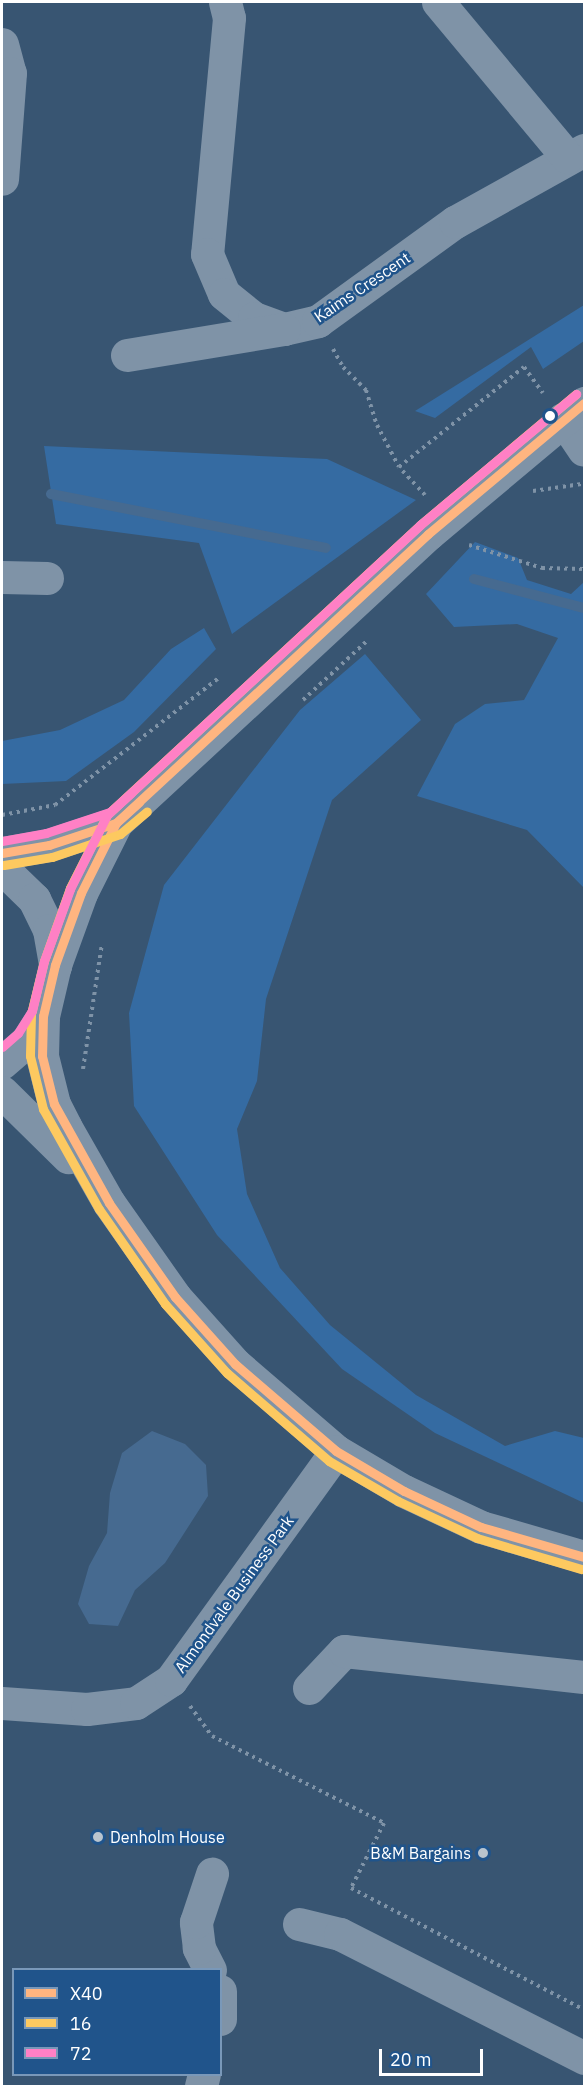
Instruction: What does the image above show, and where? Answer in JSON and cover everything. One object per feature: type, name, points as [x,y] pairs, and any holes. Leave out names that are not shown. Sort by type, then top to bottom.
[{"type":"street","points":[[225,2],[229,18],[207,254],[224,294],[254,318],[284,329]]},
{"type":"street","name":"Kaims Crescent","points":[[127,355],[284,329],[318,321],[454,222],[576,154],[438,2]]},
{"type":"street","points":[[2,44],[10,73],[2,179]]},
{"type":"street","points":[[585,450],[574,411],[428,534],[116,823],[81,893],[55,965],[44,1016],[42,1056],[54,1104],[109,1203],[175,1297],[235,1364],[336,1451],[404,1491],[481,1527],[585,1557]]},
{"type":"street","points":[[2,577],[47,578]]},
{"type":"street","points":[[2,853],[49,845],[116,823]]},
{"type":"street","points":[[2,868],[34,899],[49,930],[55,965]]},
{"type":"street","points":[[2,1063],[27,1041],[44,1016]]},
{"type":"street","points":[[2,1092],[38,1124],[109,1203]]},
{"type":"street","name":"Almondvale Business Park","points":[[2,1702],[87,1709],[136,1704],[171,1680],[336,1451]]},
{"type":"street","points":[[309,1688],[344,1651],[585,1677]]},
{"type":"street","points":[[209,1968],[199,1948],[196,1922],[212,1874]]},
{"type":"street","points":[[299,1924],[340,1934],[585,2058]]},
{"type":"path","points":[[318,321],[344,367],[366,390],[378,425],[399,467],[425,495]]},
{"type":"path","points":[[399,467],[524,367],[574,411]]},
{"type":"path","points":[[466,544],[542,568],[585,569]]},
{"type":"path","points":[[301,702],[373,634]]},
{"type":"path","points":[[2,815],[55,805],[222,674]]},
{"type":"path","points":[[54,1104],[81,1099],[85,1036],[102,937]]},
{"type":"path","points":[[212,1736],[384,1823],[351,1888],[585,2010]]},
{"type":"shaded area","points":[[584,305],[584,341],[543,369],[531,347],[435,418],[415,411]]},
{"type":"shaded area","points":[[44,446],[327,459],[416,500],[232,634],[199,543],[56,524]]},
{"type":"shaded area","points":[[475,542],[518,558],[527,580],[571,594],[584,582],[584,888],[527,830],[417,796],[455,724],[485,704],[524,700],[558,638],[517,624],[454,627],[426,594]]},
{"type":"shaded area","points":[[204,628],[216,649],[134,732],[66,781],[2,784],[2,741],[60,730],[124,700],[171,649]]},
{"type":"shaded area","points":[[365,654],[421,720],[332,800],[266,999],[257,1081],[237,1129],[247,1194],[280,1268],[330,1325],[416,1395],[505,1446],[555,1431],[584,1438],[584,1503],[435,1433],[342,1369],[217,1235],[134,1106],[129,1013],[164,885],[300,710]]},
{"type":"shaded area","points":[[152,1431],[185,1444],[206,1465],[208,1496],[165,1563],[135,1590],[118,1626],[89,1624],[78,1604],[89,1566],[107,1533],[110,1493],[122,1453]]},
{"type":"waterway","points":[[51,494],[326,548]]},
{"type":"waterway","points":[[474,579],[584,608]]},
{"type":"transit line","name":"16","points":[[576,394],[420,525],[107,815],[70,888],[44,961],[31,1014],[30,1056],[43,1109],[99,1209],[165,1304],[227,1373],[329,1461],[398,1501],[477,1538],[581,1569]]},
{"type":"transit line","name":"72","points":[[2,1047],[18,1033],[32,1011],[44,961],[70,889],[107,815],[420,525],[576,394]]},
{"type":"transit line","name":"X40","points":[[584,403],[428,534],[116,823],[81,893],[55,965],[43,1016],[42,1056],[54,1104],[109,1203],[175,1297],[235,1364],[336,1451],[404,1491],[481,1527],[584,1557]]},
{"type":"transit line","name":"72","points":[[2,841],[46,833],[110,812],[131,793]]},
{"type":"transit line","name":"X40","points":[[2,853],[49,845],[116,823],[139,802]]},
{"type":"transit line","name":"16","points":[[4,865],[52,857],[120,834],[147,811]]},
{"type":"place","name":"Denholm House","points":[[98,1837]]},
{"type":"place","name":"B&M Bargains","points":[[483,1853]]}]
